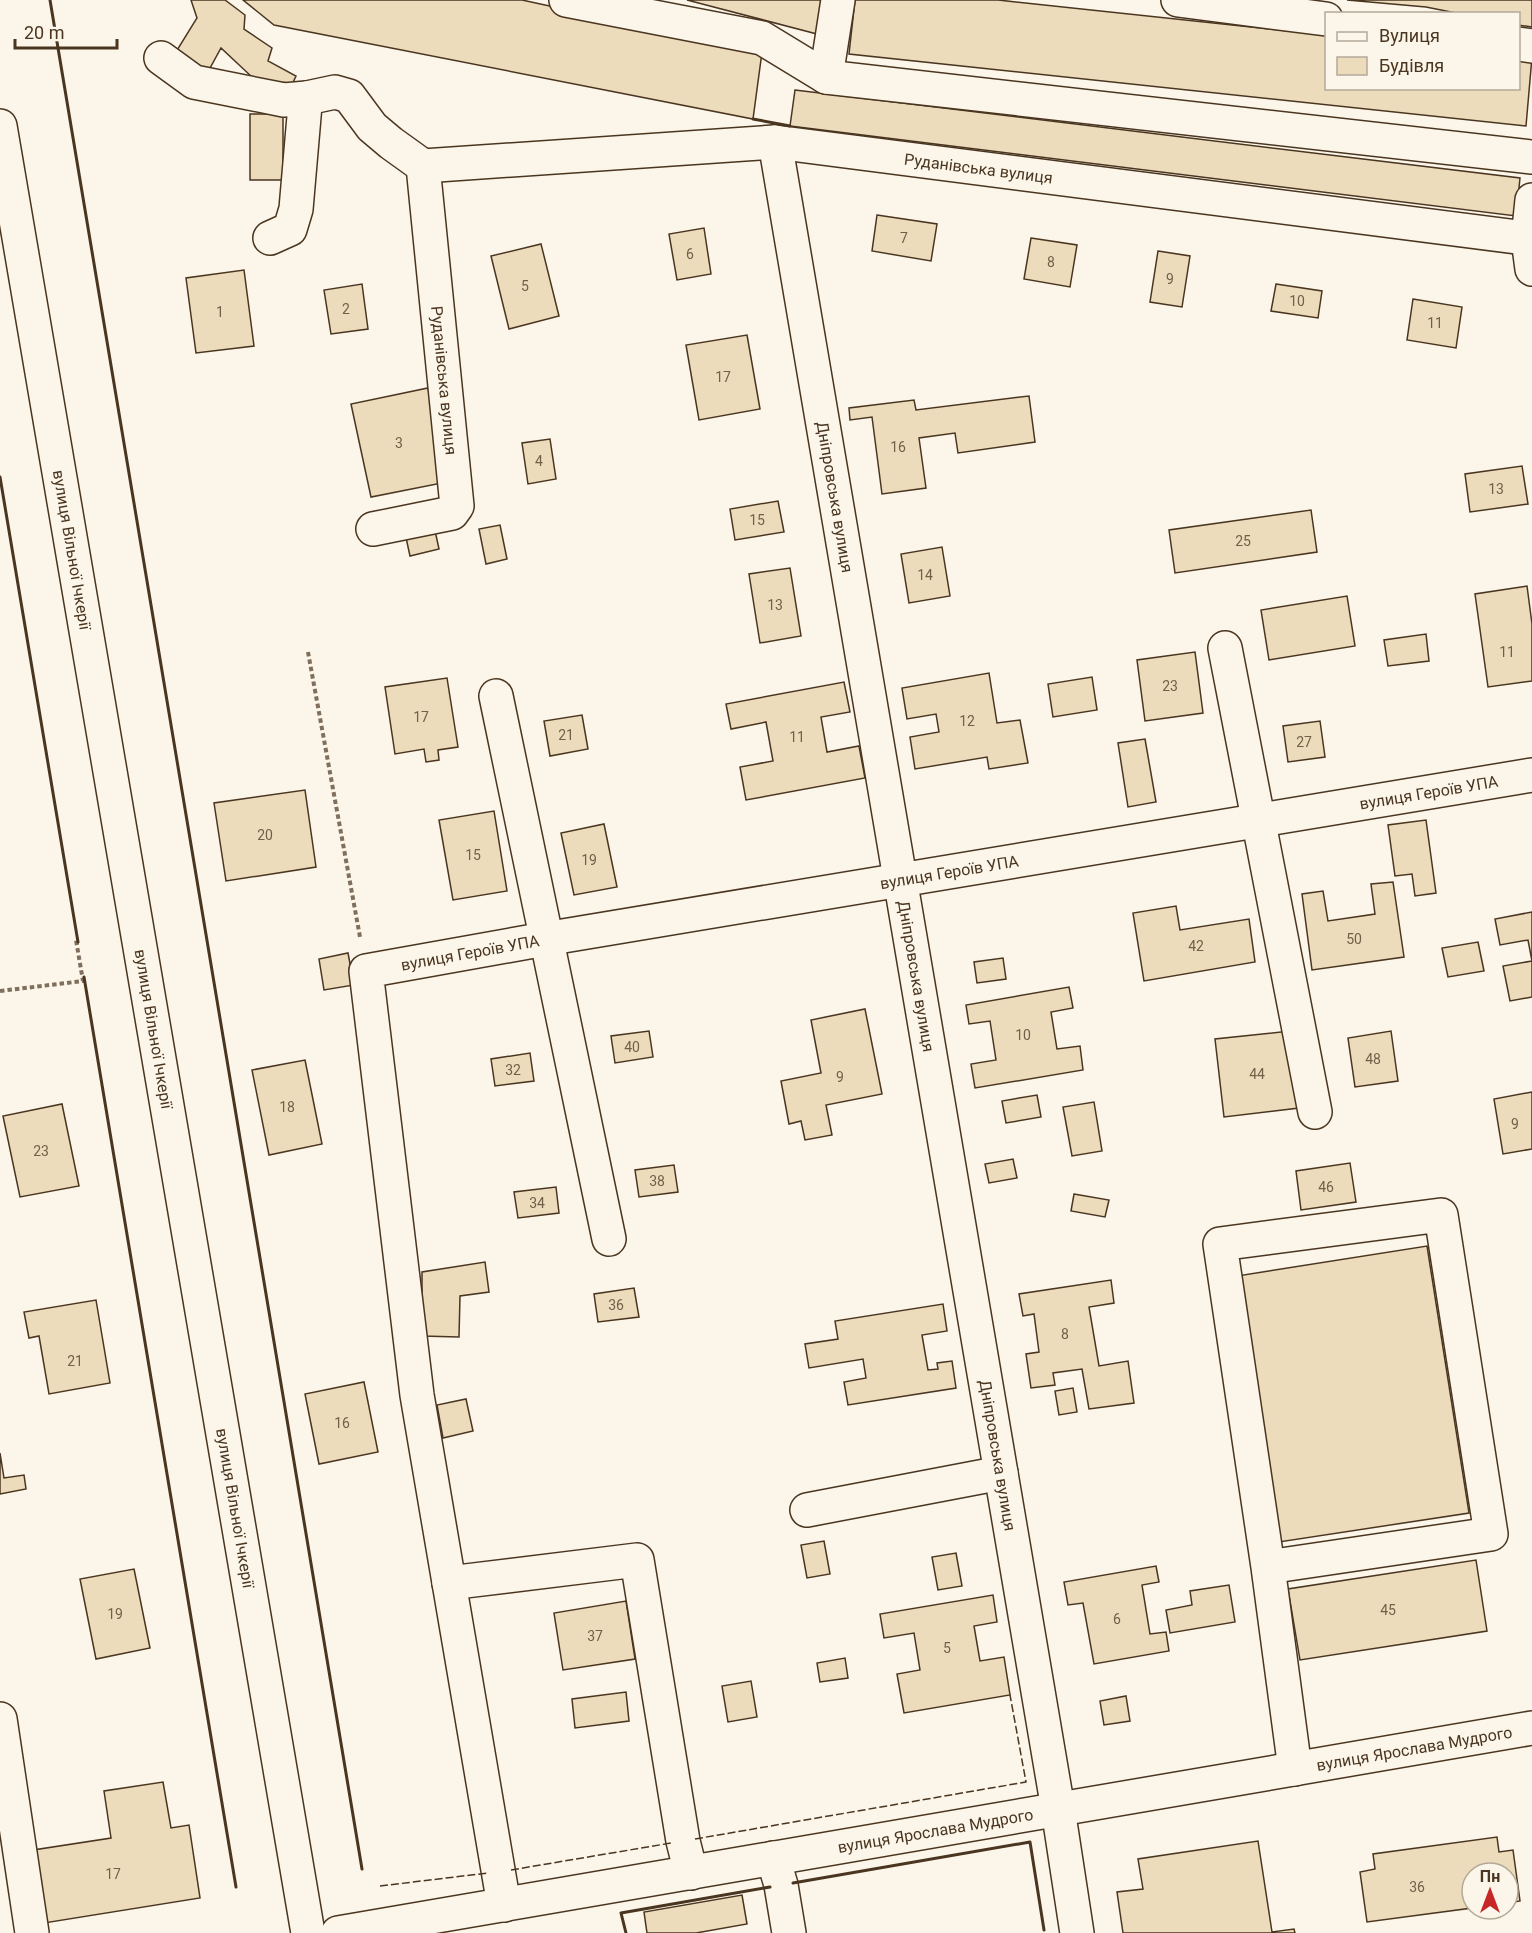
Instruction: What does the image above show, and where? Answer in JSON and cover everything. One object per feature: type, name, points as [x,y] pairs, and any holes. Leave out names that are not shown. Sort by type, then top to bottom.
[{"type":"street","points":[[566,0],[762,38],[826,76],[1532,157]]},
{"type":"street","points":[[826,76],[838,0]]},
{"type":"street","points":[[1178,0],[1325,19]]},
{"type":"street","points":[[161,58],[194,82],[284,100],[335,92],[349,96],[372,127],[423,166]]},
{"type":"street","points":[[270,238],[290,228],[296,209],[307,98]]},
{"type":"street","name":"вулиця Вільної Ічкерії","points":[[0,126],[308,1933]]},
{"type":"street","name":"Руданівська вулиця","points":[[373,529],[452,513],[457,507],[423,166],[775,142],[1531,249]]},
{"type":"street","name":"Дніпровська вулиця","points":[[775,142],[1058,1809],[1077,1933]]},
{"type":"street","points":[[1531,249],[1532,200]]},
{"type":"street","points":[[1225,648],[1316,1112]]},
{"type":"street","points":[[496,696],[609,1239]]},
{"type":"street","name":"вулиця Героїв УПА","points":[[366,971],[545,939],[1532,775]]},
{"type":"street","points":[[366,971],[417,1395],[504,1905]]},
{"type":"street","points":[[1268,1567],[1491,1534],[1441,1215],[1220,1244],[1268,1567],[1295,1769]]},
{"type":"street","points":[[807,1510],[1001,1473]]},
{"type":"street","points":[[449,1583],[637,1560],[683,1840],[691,1873]]},
{"type":"street","points":[[0,1719],[32,1933]]},
{"type":"street","name":"вулиця Ярослава Мудрого","points":[[338,1933],[1532,1728]]},
{"type":"street","points":[[773,1858],[781,1885],[789,1933]]},
{"type":"path","points":[[308,652],[366,971]]},
{"type":"path","points":[[0,991],[83,981],[76,940]]},
{"type":"building","points":[[191,0],[225,0],[245,15],[244,29],[272,48],[268,61],[296,76],[287,95],[253,78],[221,48],[204,79],[174,55],[197,18]]},
{"type":"building","points":[[243,0],[522,0],[762,52],[753,119],[274,25]]},
{"type":"building","points":[[687,0],[822,0],[817,34]]},
{"type":"building","points":[[855,0],[998,0],[1325,35],[1325,90],[1520,90],[1520,55],[1532,57],[1526,126],[849,54]]},
{"type":"building","points":[[1347,0],[1532,0],[1532,27],[1520,25],[1520,12],[1451,12],[1426,7]]},
{"type":"building","points":[[795,90],[1520,178],[1516,216],[790,126]]},
{"type":"building","points":[[250,114],[283,114],[283,180],[250,180]]},
{"type":"building","points":[[877,215],[937,224],[931,261],[872,251]]},
{"type":"building","points":[[704,228],[711,274],[677,280],[669,234]]},
{"type":"building","points":[[1031,238],[1077,245],[1070,287],[1024,279]]},
{"type":"building","points":[[541,244],[559,316],[509,329],[491,256]]},
{"type":"building","points":[[1158,251],[1190,256],[1182,307],[1150,302]]},
{"type":"building","points":[[244,270],[254,346],[196,353],[186,278]]},
{"type":"building","points":[[362,284],[368,329],[331,334],[324,290]]},
{"type":"building","points":[[1276,284],[1322,291],[1318,318],[1271,311]]},
{"type":"building","points":[[1413,299],[1462,307],[1456,348],[1407,340]]},
{"type":"building","points":[[747,335],[760,409],[699,420],[686,345]]},
{"type":"building","points":[[428,388],[447,482],[371,497],[351,404]]},
{"type":"building","points":[[1029,396],[1035,442],[958,453],[955,433],[919,438],[926,488],[882,494],[872,417],[850,420],[849,408],[914,400],[916,410]]},
{"type":"building","points":[[550,439],[556,479],[528,484],[522,443]]},
{"type":"building","points":[[1522,466],[1528,504],[1470,512],[1465,474]]},
{"type":"building","points":[[778,501],[784,532],[735,540],[730,509]]},
{"type":"building","points":[[1311,510],[1317,552],[1175,573],[1169,530]]},
{"type":"building","points":[[500,525],[507,559],[486,564],[479,529]]},
{"type":"building","points":[[434,526],[439,549],[410,556],[405,533]]},
{"type":"building","points":[[942,547],[950,596],[909,603],[901,554]]},
{"type":"building","points":[[790,568],[801,636],[760,643],[749,574]]},
{"type":"building","points":[[1527,586],[1532,624],[1532,681],[1488,687],[1475,594]]},
{"type":"building","points":[[1347,596],[1355,646],[1269,660],[1261,610]]},
{"type":"building","points":[[1426,634],[1429,661],[1388,666],[1384,640]]},
{"type":"building","points":[[1195,652],[1203,713],[1145,721],[1137,660]]},
{"type":"building","points":[[989,673],[997,723],[1020,720],[1028,763],[989,769],[987,757],[915,769],[910,737],[939,732],[936,714],[907,719],[902,688]]},
{"type":"building","points":[[1092,677],[1097,710],[1053,717],[1048,684]]},
{"type":"building","points":[[447,678],[458,747],[438,750],[439,760],[426,762],[424,749],[395,754],[385,687]]},
{"type":"building","points":[[844,682],[850,712],[821,717],[827,752],[859,746],[865,778],[746,800],[740,767],[773,761],[766,722],[731,729],[726,704]]},
{"type":"building","points":[[582,715],[588,749],[550,756],[544,721]]},
{"type":"building","points":[[1320,721],[1325,757],[1288,762],[1283,726]]},
{"type":"building","points":[[1145,739],[1156,802],[1128,807],[1118,743]]},
{"type":"building","points":[[305,790],[316,867],[226,881],[214,803]]},
{"type":"building","points":[[494,811],[507,891],[453,900],[439,820]]},
{"type":"building","points":[[1426,820],[1436,893],[1415,896],[1412,874],[1395,876],[1388,825]]},
{"type":"building","points":[[604,824],[617,887],[574,895],[561,833]]},
{"type":"building","points":[[1393,882],[1404,957],[1312,970],[1302,894],[1323,891],[1328,921],[1375,914],[1371,884]]},
{"type":"building","points":[[1176,906],[1180,930],[1249,919],[1255,962],[1144,981],[1133,913]]},
{"type":"building","points":[[1532,912],[1532,961],[1528,940],[1500,945],[1495,919]]},
{"type":"building","points":[[1478,942],[1484,971],[1448,977],[1442,948]]},
{"type":"building","points":[[348,953],[354,985],[324,990],[319,959]]},
{"type":"building","points":[[1003,958],[1006,979],[977,983],[974,962]]},
{"type":"building","points":[[1532,961],[1532,997],[1510,1001],[1503,966]]},
{"type":"building","points":[[1069,987],[1073,1008],[1051,1012],[1057,1049],[1080,1046],[1083,1070],[975,1088],[971,1064],[996,1060],[990,1021],[969,1024],[966,1005]]},
{"type":"building","points":[[865,1009],[882,1094],[826,1105],[832,1135],[805,1140],[801,1121],[789,1124],[781,1081],[821,1073],[811,1020]]},
{"type":"building","points":[[649,1031],[653,1057],[615,1063],[611,1036]]},
{"type":"building","points":[[1290,1031],[1299,1108],[1224,1117],[1215,1039]]},
{"type":"building","points":[[1391,1031],[1398,1081],[1355,1087],[1348,1038]]},
{"type":"building","points":[[530,1053],[534,1081],[495,1086],[491,1059]]},
{"type":"building","points":[[305,1060],[322,1144],[269,1155],[252,1070]]},
{"type":"building","points":[[1532,1092],[1532,1149],[1503,1154],[1494,1099]]},
{"type":"building","points":[[1037,1095],[1041,1117],[1006,1123],[1002,1101]]},
{"type":"building","points":[[1094,1102],[1102,1151],[1072,1156],[1063,1107]]},
{"type":"building","points":[[62,1104],[79,1186],[20,1197],[3,1116]]},
{"type":"building","points":[[1013,1159],[1017,1178],[989,1183],[985,1164]]},
{"type":"building","points":[[1350,1163],[1356,1202],[1301,1210],[1296,1171]]},
{"type":"building","points":[[674,1165],[678,1192],[639,1197],[635,1170]]},
{"type":"building","points":[[556,1187],[559,1213],[518,1218],[514,1192]]},
{"type":"building","points":[[1074,1194],[1109,1200],[1105,1217],[1071,1211]]},
{"type":"building","points":[[1427,1246],[1469,1513],[1279,1542],[1237,1276]]},
{"type":"building","points":[[485,1262],[489,1292],[460,1296],[459,1337],[422,1336],[422,1272]]},
{"type":"building","points":[[1111,1280],[1114,1303],[1089,1307],[1099,1366],[1128,1361],[1134,1403],[1089,1409],[1082,1369],[1053,1373],[1055,1385],[1031,1388],[1026,1354],[1039,1352],[1034,1314],[1023,1316],[1019,1294]]},
{"type":"building","points":[[634,1288],[639,1317],[598,1322],[594,1294]]},
{"type":"building","points":[[96,1300],[110,1383],[49,1394],[39,1336],[29,1338],[24,1312]]},
{"type":"building","points":[[943,1304],[947,1331],[922,1335],[928,1370],[938,1369],[937,1363],[952,1361],[956,1388],[848,1405],[844,1382],[866,1378],[863,1359],[809,1368],[805,1344],[838,1339],[835,1321]]},
{"type":"building","points":[[364,1382],[378,1452],[319,1464],[305,1394]]},
{"type":"building","points":[[1073,1388],[1077,1412],[1059,1415],[1055,1391]]},
{"type":"building","points":[[466,1399],[473,1431],[443,1438],[437,1405]]},
{"type":"building","points":[[0,1453],[4,1478],[24,1475],[26,1489],[0,1494]]},
{"type":"building","points":[[824,1541],[830,1574],[807,1578],[801,1545]]},
{"type":"building","points":[[956,1553],[962,1586],[938,1590],[932,1557]]},
{"type":"building","points":[[1476,1560],[1487,1631],[1300,1660],[1288,1589]]},
{"type":"building","points":[[1156,1566],[1159,1582],[1142,1585],[1150,1634],[1166,1632],[1169,1651],[1094,1664],[1083,1603],[1068,1605],[1064,1582]]},
{"type":"building","points":[[134,1569],[150,1648],[96,1659],[80,1579]]},
{"type":"building","points":[[1229,1585],[1235,1622],[1170,1633],[1166,1610],[1192,1605],[1190,1591]]},
{"type":"building","points":[[993,1595],[997,1622],[974,1626],[980,1661],[1004,1657],[1010,1695],[904,1713],[897,1674],[920,1670],[914,1633],[884,1638],[880,1614]]},
{"type":"building","points":[[626,1601],[635,1659],[563,1670],[554,1613]]},
{"type":"building","points":[[845,1658],[848,1678],[820,1682],[817,1663]]},
{"type":"building","points":[[751,1681],[757,1717],[728,1722],[722,1686]]},
{"type":"building","points":[[626,1692],[629,1721],[575,1728],[572,1699]]},
{"type":"building","points":[[1126,1696],[1130,1721],[1104,1725],[1100,1701]]},
{"type":"building","points":[[163,1782],[171,1828],[189,1825],[200,1898],[38,1924],[27,1851],[111,1838],[104,1791]]},
{"type":"building","points":[[1497,1837],[1499,1852],[1513,1850],[1515,1861],[1460,1861],[1460,1910],[1367,1922],[1360,1872],[1375,1869],[1373,1854]]},
{"type":"building","points":[[1258,1841],[1272,1932],[1294,1929],[1295,1933],[1123,1933],[1117,1892],[1143,1889],[1138,1859]]},
{"type":"building","points":[[742,1895],[747,1924],[696,1933],[647,1933],[644,1912]]},
{"type":"fence","points":[[695,1839],[1026,1782],[1010,1695]]},
{"type":"fence","points":[[511,1870],[671,1843]]},
{"type":"fence","points":[[380,1886],[488,1873]]},
{"type":"wall","points":[[50,0],[362,1869]]},
{"type":"wall","points":[[753,119],[790,126]]},
{"type":"wall","points":[[0,477],[78,942]]},
{"type":"wall","points":[[84,977],[236,1887]]},
{"type":"wall","points":[[793,1883],[1030,1842],[1044,1930]]},
{"type":"wall","points":[[626,1933],[621,1913],[770,1887]]}]
